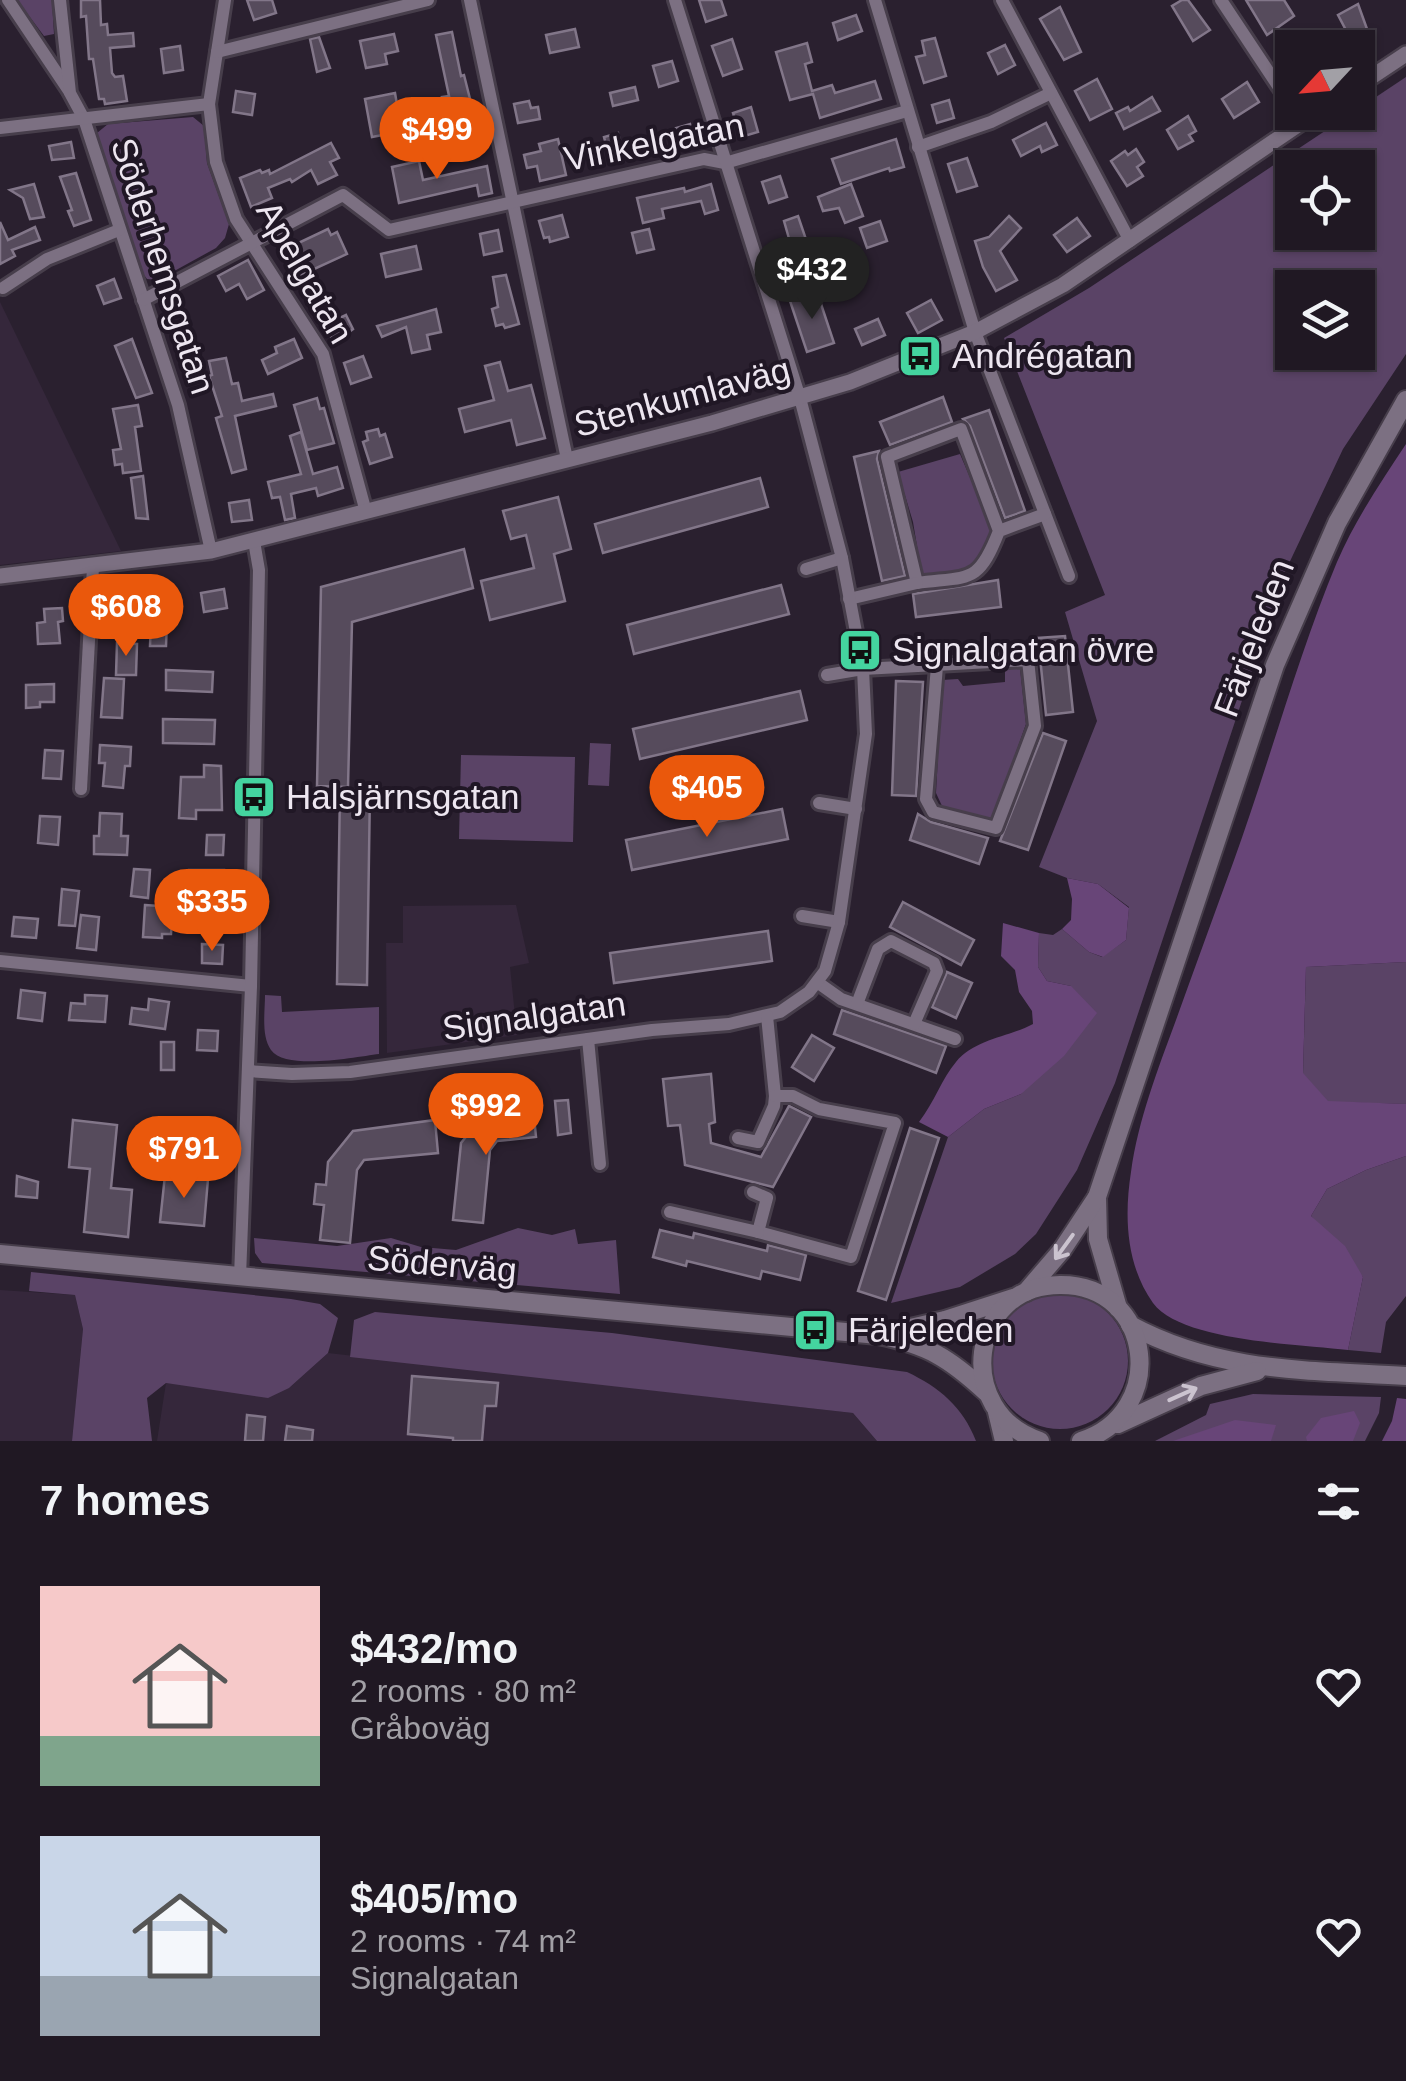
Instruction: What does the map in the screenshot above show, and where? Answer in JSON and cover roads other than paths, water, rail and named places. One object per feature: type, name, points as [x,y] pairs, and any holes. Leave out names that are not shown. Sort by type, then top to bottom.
[{"type":"main road","name":"Färjeleden","points":[[986,1392],[982,1368],[985,1340],[998,1315],[1023,1294],[1062,1250],[1097,1197],[1275,665],[1337,522],[1406,400]]},
{"type":"main road","name":"Färjeleden","points":[[1097,1197],[1098,1240],[1118,1309]]},
{"type":"main road","name":"Söderväg","points":[[0,1254],[878,1335],[930,1348],[957,1365],[986,1392]]},
{"type":"main road","name":"Söderväg","points":[[878,1335],[946,1320],[1044,1286],[1074,1286],[1094,1292],[1118,1309]]},
{"type":"main road","points":[[1093,1437],[1128,1406],[1138,1383],[1140,1357],[1130,1325],[1118,1309]]},
{"type":"main road","points":[[1130,1325],[1195,1353],[1267,1368],[1406,1376]]},
{"type":"main road","points":[[1093,1437],[1201,1386],[1267,1368]]},
{"type":"main road","points":[[986,1392],[997,1412],[1004,1441]]},
{"type":"main road","points":[[997,1412],[1017,1430],[1040,1441]]},
{"type":"street","points":[[8,0],[70,93]]},
{"type":"street","name":"Söderhemsgatan","points":[[60,0],[70,93],[84,120],[178,405],[211,551]]},
{"type":"street","name":"Apelgatan","points":[[224,0],[209,104],[216,162],[236,219],[323,354],[366,512]]},
{"type":"street","points":[[218,52],[428,0]]},
{"type":"street","points":[[470,0],[568,459]]},
{"type":"street","points":[[675,0],[800,398],[842,558],[863,669],[866,734],[856,809],[839,922],[825,971],[817,982],[841,999],[955,1039]]},
{"type":"street","points":[[875,0],[975,332],[1069,576]]},
{"type":"street","points":[[1002,0],[1130,241]]},
{"type":"street","points":[[1221,0],[1275,81]]},
{"type":"street","points":[[1375,75],[1406,54]]},
{"type":"street","points":[[918,148],[991,122],[1051,93]]},
{"type":"street","points":[[0,128],[209,104]]},
{"type":"street","name":"Vinkelgatan","points":[[253,243],[343,195],[389,230],[704,159],[725,163],[907,111]]},
{"type":"street","name":"Stenkumlaväg","points":[[0,576],[211,551],[800,398],[975,332],[1063,284],[1130,241],[1276,130]]},
{"type":"street","points":[[2,288],[47,259],[119,230]]},
{"type":"street","points":[[143,300],[253,243]]},
{"type":"street","points":[[850,599],[918,583],[973,576],[986,564],[998,532],[961,429],[888,457],[918,583]]},
{"type":"street","points":[[998,532],[1045,514]]},
{"type":"street","points":[[240,1276],[251,986],[259,570],[254,541]]},
{"type":"street","points":[[806,568],[842,558]]},
{"type":"street","points":[[81,789],[93,567]]},
{"type":"street","points":[[827,675],[863,669],[1028,660],[1035,726],[996,828],[933,812],[926,799],[937,666]]},
{"type":"street","points":[[818,803],[856,809]]},
{"type":"street","points":[[802,916],[839,922]]},
{"type":"street","points":[[857,1004],[878,949],[892,940],[934,963],[936,971],[914,1024]]},
{"type":"street","points":[[0,962],[251,986]]},
{"type":"street","name":"Signalgatan","points":[[248,1071],[350,1072],[729,1024],[766,1016],[796,1003],[817,982]]},
{"type":"street","points":[[738,1138],[758,1142],[774,1106],[766,1016]]},
{"type":"street","points":[[588,1039],[600,1164]]},
{"type":"street","points":[[670,1212],[851,1257],[894,1122],[819,1108],[793,1096],[775,1096]]},
{"type":"street","points":[[753,1192],[768,1198],[758,1232]]},
{"type":"place","name":"Andrégatan","points":[[920,356]]},
{"type":"place","name":"Signalgatan övre","points":[[860,650]]},
{"type":"place","name":"Halsjärnsgatan","points":[[254,797]]},
{"type":"place","name":"Färjeleden","points":[[815,1330]]}]
